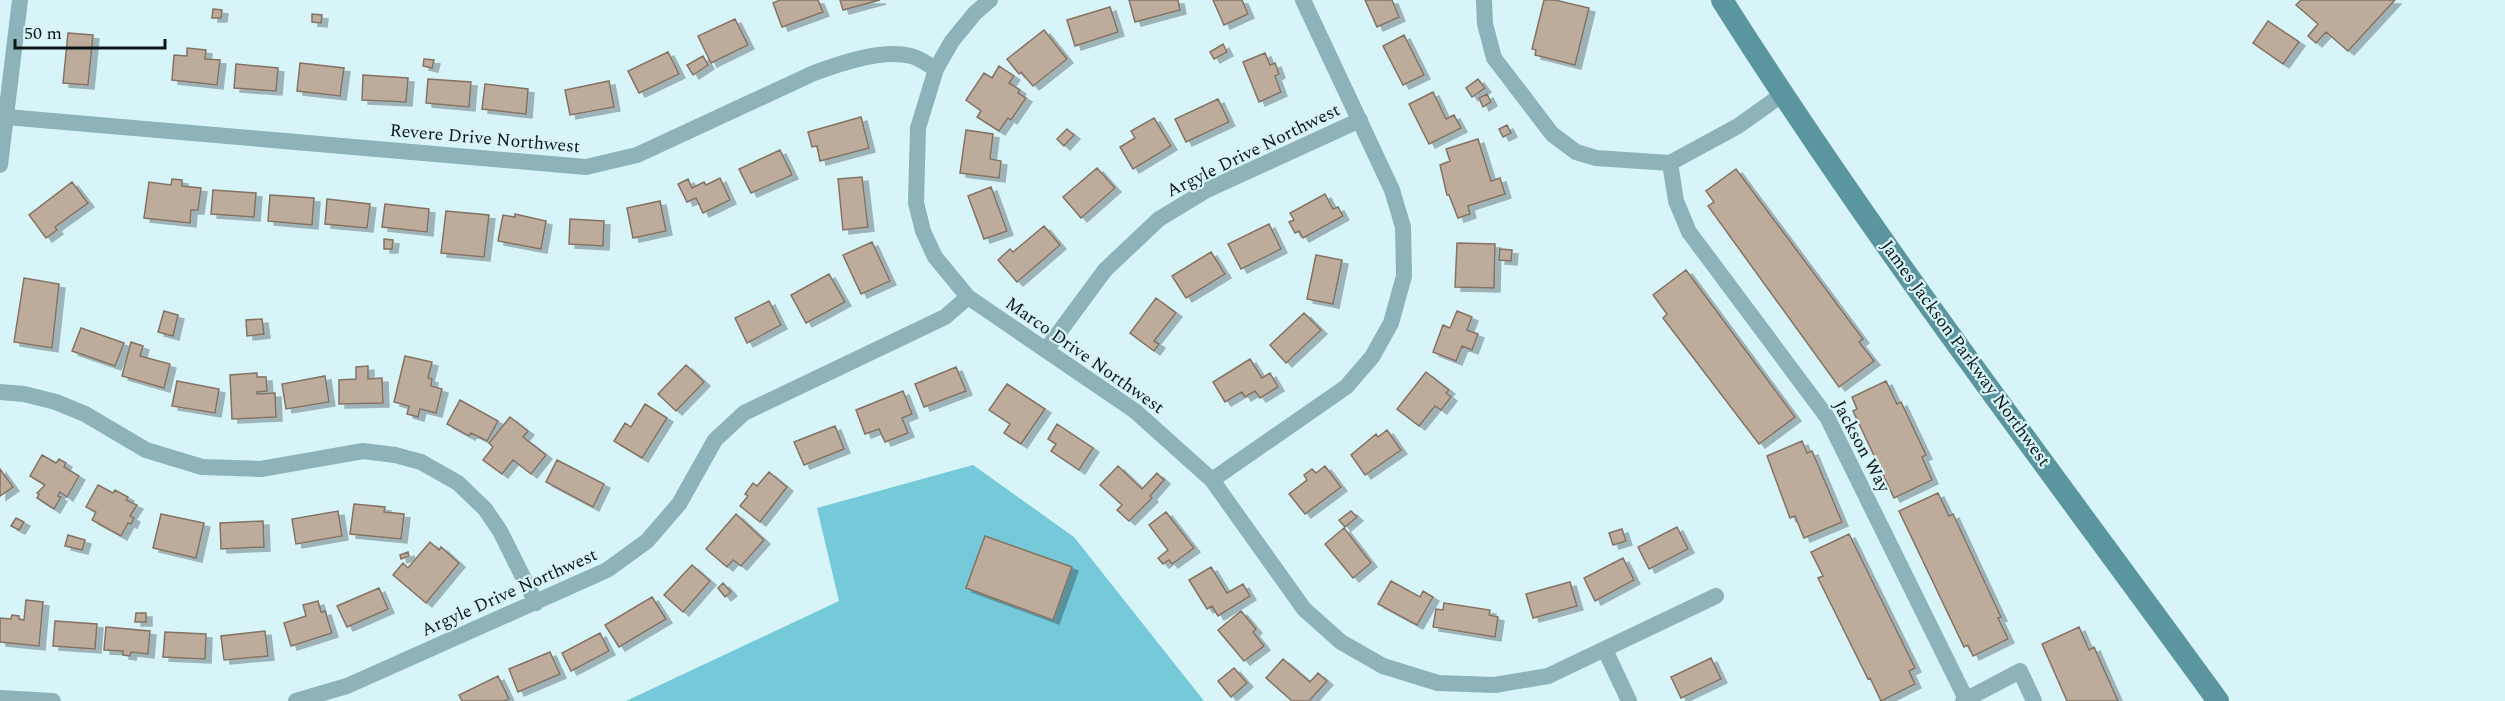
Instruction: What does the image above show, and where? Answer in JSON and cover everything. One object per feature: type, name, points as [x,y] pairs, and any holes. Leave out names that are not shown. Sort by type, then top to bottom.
[{"type":"main road","name":"James Jackson Parkway Northwest","points":[[1722,0],[1890,250],[2218,701]]},
{"type":"street","points":[[0,165],[20,0]]},
{"type":"street","name":"Marco Drive Northwest","points":[[990,0],[952,41],[936,69],[918,128],[916,203],[923,231],[934,257],[968,297],[1135,411],[1212,480],[1304,609],[1341,642],[1383,666],[1438,683],[1495,686],[1548,676],[1716,596]]},
{"type":"street","points":[[1212,480],[1346,387],[1372,357],[1391,323],[1404,276],[1402,227],[1392,190],[1303,0]]},
{"type":"street","points":[[1484,0],[1485,24],[1494,57],[1552,134],[1576,152],[1596,158],[1671,163],[1738,126],[1783,94]]},
{"type":"street","name":"Revere Drive Northwest","points":[[6,117],[586,167],[637,156],[814,73],[844,62],[898,54],[914,57],[936,69]]},
{"type":"street","name":"Argyle Drive Northwest","points":[[1046,350],[1105,270],[1159,219],[1207,190],[1360,120]]},
{"type":"street","name":"Jackson Way","points":[[1671,163],[1676,201],[1689,232],[1827,417],[1964,700],[2020,671],[2034,701]]},
{"type":"street","name":"Argyle Drive Northwest","points":[[296,701],[347,686],[608,570],[647,541],[679,504],[715,440],[744,413],[945,317],[968,297]]},
{"type":"street","points":[[0,392],[24,394],[56,402],[85,414],[146,450],[202,467],[261,469],[363,451],[395,455],[421,462],[458,483],[485,509],[500,531],[536,603]]},
{"type":"street","points":[[1605,650],[1629,701]]},
{"type":"street","points":[[0,698],[53,701]]},
{"type":"shaded area","points":[[973,465],[1074,537],[1204,701],[626,701],[839,601],[817,508]]},
{"type":"building","points":[[780,0],[818,0],[823,12],[782,27],[773,3]]},
{"type":"building","points":[[840,0],[880,0],[843,10]]},
{"type":"building","points":[[1129,0],[1178,0],[1180,10],[1135,22]]},
{"type":"building","points":[[1213,0],[1242,0],[1248,14],[1224,25]]},
{"type":"building","points":[[1365,0],[1392,0],[1399,17],[1377,27]]},
{"type":"building","points":[[1544,0],[1555,0],[1589,8],[1575,65],[1535,55],[1536,50],[1532,49]]},
{"type":"building","points":[[2301,0],[2395,0],[2348,51],[2326,32],[2316,43],[2308,36],[2318,24],[2296,5]]},
{"type":"building","points":[[1110,7],[1118,32],[1075,46],[1067,20]]},
{"type":"building","points":[[213,9],[222,10],[221,18],[212,18]]},
{"type":"building","points":[[312,14],[322,15],[321,23],[312,22]]},
{"type":"building","points":[[735,19],[748,45],[711,63],[698,36]]},
{"type":"building","points":[[2268,21],[2299,42],[2283,64],[2253,43]]},
{"type":"building","points":[[1044,30],[1067,59],[1033,86],[1007,59]]},
{"type":"building","points":[[68,33],[93,35],[88,85],[63,83]]},
{"type":"building","points":[[1404,35],[1424,75],[1403,85],[1383,46]]},
{"type":"building","points":[[1223,44],[1227,52],[1214,59],[1210,52]]},
{"type":"building","points":[[187,48],[206,50],[205,59],[220,60],[217,85],[172,80],[174,55],[187,56]]},
{"type":"building","points":[[668,52],[679,74],[639,93],[628,71]]},
{"type":"building","points":[[1265,53],[1270,65],[1275,63],[1279,74],[1275,76],[1281,92],[1259,102],[1243,62]]},
{"type":"building","points":[[703,56],[708,65],[693,75],[687,65]]},
{"type":"building","points":[[424,59],[434,60],[432,68],[423,66]]},
{"type":"building","points":[[300,63],[344,68],[340,96],[297,91]]},
{"type":"building","points":[[236,64],[278,68],[276,91],[234,88]]},
{"type":"building","points":[[999,66],[1014,76],[1009,83],[1020,90],[1018,93],[1026,98],[1011,120],[1008,118],[999,131],[977,117],[981,111],[966,100],[984,73],[992,78]]},
{"type":"building","points":[[363,75],[408,78],[406,102],[362,100]]},
{"type":"building","points":[[428,79],[471,82],[469,107],[426,103]]},
{"type":"building","points":[[1478,79],[1485,88],[1472,97],[1466,88]]},
{"type":"building","points":[[609,81],[614,107],[570,115],[565,90]]},
{"type":"building","points":[[485,84],[528,89],[526,114],[482,109]]},
{"type":"building","points":[[1433,92],[1446,119],[1454,115],[1461,128],[1429,144],[1409,104]]},
{"type":"building","points":[[1487,94],[1491,102],[1483,107],[1479,98]]},
{"type":"building","points":[[1218,99],[1229,122],[1186,142],[1175,119]]},
{"type":"building","points":[[861,117],[869,148],[820,161],[817,146],[812,147],[808,132]]},
{"type":"building","points":[[1154,118],[1171,146],[1133,169],[1120,147],[1135,138],[1131,131]]},
{"type":"building","points":[[1507,125],[1511,133],[1503,137],[1499,129]]},
{"type":"building","points":[[1067,129],[1074,135],[1064,146],[1057,139]]},
{"type":"building","points":[[966,130],[993,134],[990,159],[1001,161],[999,178],[960,173]]},
{"type":"building","points":[[1478,139],[1491,181],[1500,178],[1505,194],[1468,206],[1470,214],[1458,218],[1449,195],[1447,195],[1440,165],[1450,161],[1446,149]]},
{"type":"building","points":[[780,150],[792,175],[751,193],[739,169]]},
{"type":"building","points":[[1097,168],[1115,188],[1081,218],[1063,197]]},
{"type":"building","points":[[1736,169],[1863,339],[1859,342],[1874,361],[1839,387],[1708,206],[1714,202],[1706,191]]},
{"type":"building","points":[[862,177],[868,227],[843,230],[838,179]]},
{"type":"building","points":[[720,178],[730,200],[703,213],[696,198],[687,202],[678,184],[688,179],[692,188],[704,182],[706,185]]},
{"type":"building","points":[[172,179],[182,180],[182,186],[201,188],[198,210],[191,210],[190,223],[144,218],[149,182],[171,185]]},
{"type":"building","points":[[72,182],[88,203],[55,227],[57,230],[46,238],[29,215]]},
{"type":"building","points":[[991,187],[1007,231],[984,239],[968,196]]},
{"type":"building","points":[[213,190],[256,193],[254,217],[211,214]]},
{"type":"building","points":[[1325,194],[1333,209],[1338,207],[1343,216],[1303,238],[1299,231],[1295,233],[1289,222],[1294,220],[1290,213]]},
{"type":"building","points":[[270,195],[314,198],[312,225],[268,221]]},
{"type":"building","points":[[327,199],[370,204],[367,228],[325,224]]},
{"type":"building","points":[[660,201],[666,231],[633,238],[627,208]]},
{"type":"building","points":[[385,204],[429,209],[427,232],[382,227]]},
{"type":"building","points":[[446,211],[489,215],[484,257],[441,253]]},
{"type":"building","points":[[515,214],[546,221],[541,249],[498,241],[503,215],[515,217]]},
{"type":"building","points":[[570,219],[604,221],[603,246],[569,244]]},
{"type":"building","points":[[1269,224],[1281,249],[1241,269],[1228,244]]},
{"type":"building","points":[[1044,226],[1060,245],[1017,282],[998,260],[1010,249],[1013,252]]},
{"type":"building","points":[[384,239],[393,240],[392,249],[384,249]]},
{"type":"building","points":[[872,242],[890,281],[861,294],[843,255]]},
{"type":"building","points":[[1457,243],[1495,244],[1494,288],[1455,287]]},
{"type":"building","points":[[1500,249],[1512,250],[1511,261],[1499,260]]},
{"type":"building","points":[[1211,252],[1225,274],[1186,298],[1172,276]]},
{"type":"building","points":[[1316,255],[1342,260],[1333,304],[1307,299]]},
{"type":"building","points":[[1686,270],[1795,417],[1759,444],[1663,318],[1667,314],[1653,295]]},
{"type":"building","points":[[829,274],[845,302],[806,323],[791,295]]},
{"type":"building","points":[[24,278],[59,284],[52,348],[14,342]]},
{"type":"building","points":[[1156,298],[1176,313],[1154,341],[1159,344],[1154,351],[1130,333]]},
{"type":"building","points":[[769,301],[781,325],[747,343],[735,318]]},
{"type":"building","points":[[164,311],[178,315],[173,336],[158,332]]},
{"type":"building","points":[[1457,311],[1472,317],[1467,330],[1478,334],[1472,350],[1462,346],[1456,361],[1433,352],[1443,325],[1450,328]]},
{"type":"building","points":[[1304,313],[1321,330],[1286,363],[1270,345]]},
{"type":"building","points":[[262,319],[264,334],[247,336],[246,320]]},
{"type":"building","points":[[81,328],[124,343],[115,366],[72,351]]},
{"type":"building","points":[[131,342],[143,346],[140,356],[170,364],[164,388],[122,376]]},
{"type":"building","points":[[405,356],[432,362],[428,378],[432,379],[431,386],[442,389],[436,413],[420,409],[418,417],[407,414],[409,406],[394,402]]},
{"type":"building","points":[[1250,359],[1262,378],[1270,373],[1278,387],[1260,398],[1255,391],[1245,397],[1242,392],[1225,402],[1213,382]]},
{"type":"building","points":[[686,365],[704,382],[676,411],[658,394]]},
{"type":"building","points":[[368,366],[368,379],[382,378],[383,403],[339,404],[339,380],[356,379],[356,367]]},
{"type":"building","points":[[956,367],[966,391],[924,407],[915,384]]},
{"type":"building","points":[[1426,372],[1449,390],[1446,393],[1451,397],[1441,410],[1435,406],[1419,426],[1397,409]]},
{"type":"building","points":[[257,373],[257,377],[266,377],[267,391],[257,392],[257,394],[275,393],[276,417],[232,419],[230,375]]},
{"type":"building","points":[[325,376],[329,402],[286,409],[282,384]]},
{"type":"building","points":[[177,381],[219,389],[215,413],[172,406]]},
{"type":"building","points":[[1886,381],[1897,404],[1901,402],[1926,455],[1922,457],[1932,480],[1894,498],[1853,411],[1857,409],[1852,397]]},
{"type":"building","points":[[1007,384],[1045,409],[1021,444],[1004,433],[1010,424],[989,410]]},
{"type":"building","points":[[903,391],[912,414],[902,418],[908,433],[885,442],[879,429],[865,434],[856,410]]},
{"type":"building","points":[[460,400],[498,421],[487,441],[471,433],[469,436],[447,424]]},
{"type":"building","points":[[645,404],[667,418],[642,458],[614,441],[625,423],[631,427]]},
{"type":"building","points":[[510,417],[528,431],[523,437],[546,455],[531,474],[513,460],[502,474],[483,460],[493,447],[489,443]]},
{"type":"building","points":[[1057,424],[1093,448],[1079,470],[1051,451],[1056,444],[1048,439]]},
{"type":"building","points":[[835,426],[844,449],[804,465],[794,442]]},
{"type":"building","points":[[1387,430],[1401,450],[1365,475],[1351,455],[1376,434],[1378,437]]},
{"type":"building","points":[[1802,441],[1807,453],[1812,451],[1842,522],[1804,538],[1795,516],[1790,518],[1767,456]]},
{"type":"building","points":[[42,455],[56,463],[59,459],[66,463],[64,467],[79,476],[67,497],[60,492],[58,496],[61,497],[54,509],[37,498],[39,494],[37,493],[45,485],[30,476]]},
{"type":"building","points":[[557,460],[604,484],[593,507],[546,482]]},
{"type":"building","points":[[1118,466],[1142,489],[1157,473],[1164,480],[1150,496],[1152,498],[1129,521],[1117,510],[1122,505],[1100,485]]},
{"type":"building","points":[[1325,466],[1341,487],[1305,514],[1289,494],[1307,480],[1304,475],[1312,469],[1316,473]]},
{"type":"building","points":[[0,469],[13,487],[0,496]]},
{"type":"building","points":[[769,472],[787,487],[760,522],[740,506],[748,496],[745,494],[753,483],[757,486]]},
{"type":"building","points":[[98,485],[113,493],[115,490],[128,497],[126,500],[137,505],[130,516],[134,518],[131,524],[128,523],[121,536],[92,520],[96,512],[86,507]]},
{"type":"building","points":[[1938,493],[1949,516],[1953,514],[2001,617],[1998,618],[2008,639],[1973,656],[1968,645],[1964,647],[1899,511]]},
{"type":"building","points":[[354,504],[385,507],[384,512],[404,514],[401,539],[350,534]]},
{"type":"building","points":[[338,511],[342,536],[296,544],[292,519]]},
{"type":"building","points":[[1351,511],[1357,517],[1345,527],[1339,520]]},
{"type":"building","points":[[1166,512],[1194,548],[1172,564],[1169,560],[1163,564],[1158,558],[1168,550],[1149,525]]},
{"type":"building","points":[[161,514],[204,523],[196,558],[153,548]]},
{"type":"building","points":[[736,514],[764,540],[741,566],[733,560],[727,567],[706,549]]},
{"type":"building","points":[[16,518],[24,522],[19,530],[11,526]]},
{"type":"building","points":[[263,521],[264,547],[221,549],[220,523]]},
{"type":"building","points":[[1677,527],[1688,549],[1649,569],[1638,547]]},
{"type":"building","points":[[1344,528],[1371,563],[1353,578],[1325,544]]},
{"type":"building","points":[[1622,529],[1626,541],[1613,545],[1609,533]]},
{"type":"building","points":[[1849,534],[1915,668],[1909,671],[1915,684],[1881,701],[1818,578],[1823,576],[1811,552]]},
{"type":"building","points":[[68,535],[85,540],[82,550],[65,546]]},
{"type":"building","points":[[985,536],[1072,567],[1053,620],[966,588]]},
{"type":"building","points":[[430,542],[439,550],[441,547],[459,563],[426,603],[393,575],[403,563],[408,568]]},
{"type":"building","points":[[408,552],[409,556],[401,559],[400,555]]},
{"type":"building","points":[[1623,558],[1634,580],[1595,601],[1584,578]]},
{"type":"building","points":[[692,565],[710,581],[683,612],[664,595]]},
{"type":"building","points":[[1211,567],[1227,593],[1243,584],[1250,596],[1218,616],[1212,606],[1207,609],[1189,580]]},
{"type":"building","points":[[1391,581],[1420,597],[1423,591],[1433,597],[1417,625],[1378,604]]},
{"type":"building","points":[[1570,582],[1577,606],[1533,618],[1526,594]]},
{"type":"building","points":[[723,583],[731,592],[725,597],[718,588]]},
{"type":"building","points":[[379,588],[388,609],[347,627],[337,606]]},
{"type":"building","points":[[652,597],[666,619],[619,647],[605,625]]},
{"type":"building","points":[[26,600],[43,602],[39,646],[0,642],[0,618],[11,619],[12,615],[24,620]]},
{"type":"building","points":[[318,601],[321,612],[325,611],[332,633],[291,646],[284,623],[306,616],[303,605]]},
{"type":"building","points":[[1444,603],[1490,610],[1489,615],[1498,617],[1495,637],[1433,627],[1436,609],[1443,610]]},
{"type":"building","points":[[1241,611],[1256,629],[1253,632],[1264,646],[1244,661],[1218,630]]},
{"type":"building","points":[[136,613],[146,613],[146,622],[135,622]]},
{"type":"building","points":[[55,621],[97,624],[95,649],[53,646]]},
{"type":"building","points":[[106,627],[150,631],[148,654],[131,652],[130,656],[123,655],[123,651],[104,650]]},
{"type":"building","points":[[2079,627],[2089,650],[2094,647],[2118,701],[2067,701],[2042,644]]},
{"type":"building","points":[[265,631],[268,656],[224,660],[221,636]]},
{"type":"building","points":[[165,632],[206,634],[205,659],[163,657]]},
{"type":"building","points":[[600,633],[609,651],[571,671],[562,653]]},
{"type":"building","points":[[550,652],[560,674],[518,692],[509,669]]},
{"type":"building","points":[[1711,658],[1721,679],[1681,698],[1671,677]]},
{"type":"building","points":[[1283,659],[1310,682],[1318,673],[1327,681],[1309,701],[1292,701],[1266,678]]},
{"type":"building","points":[[1234,668],[1247,683],[1231,697],[1218,681]]},
{"type":"building","points":[[498,676],[509,699],[462,701],[459,695]]}]
